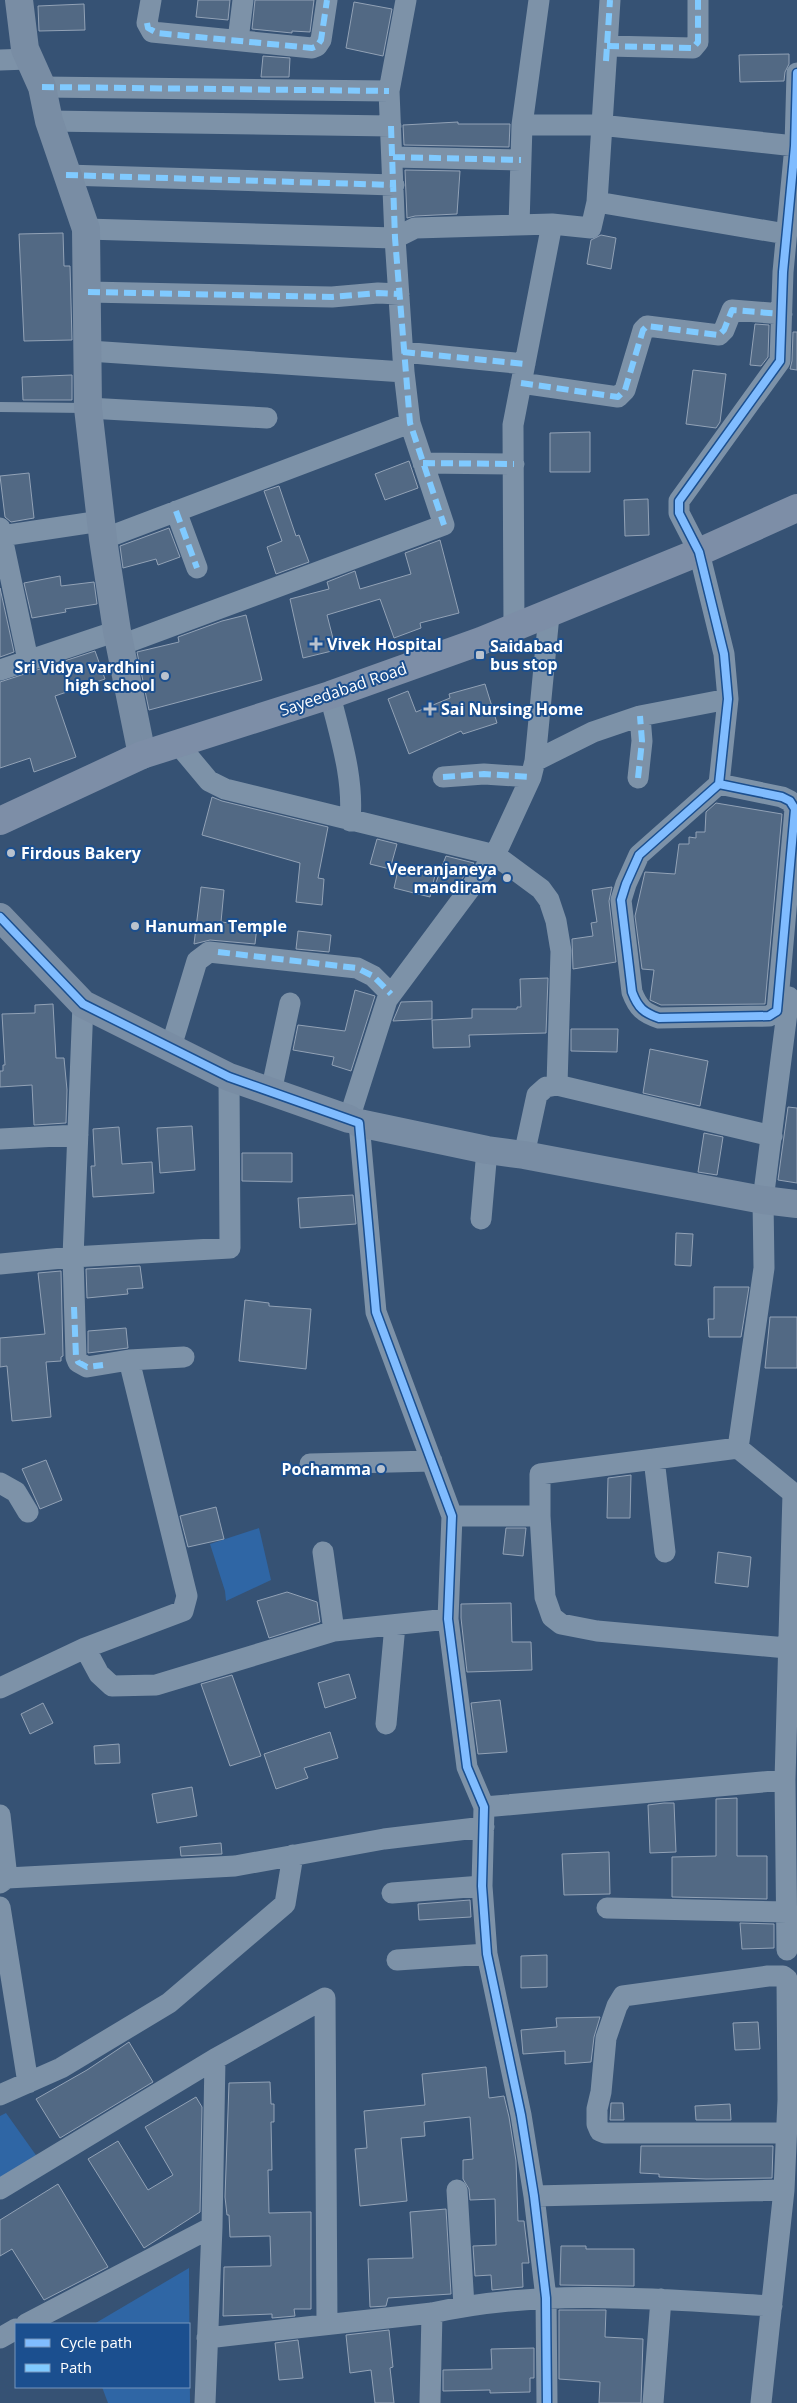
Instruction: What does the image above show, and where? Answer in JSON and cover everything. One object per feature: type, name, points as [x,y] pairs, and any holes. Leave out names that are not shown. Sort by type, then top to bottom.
[{"type":"main road","name":"Sayeedabad Road","points":[[0,821],[142,755],[330,694],[514,628],[699,552],[797,508]]},
{"type":"street","points":[[19,0],[28,60],[42,87],[49,121],[86,229],[89,351],[88,408],[102,530],[119,638],[142,755]]},
{"type":"street","points":[[151,0],[147,24],[152,32],[312,48],[318,46],[321,40],[327,0]]},
{"type":"street","points":[[238,40],[243,0]]},
{"type":"street","points":[[0,670],[28,660],[119,638],[444,525],[410,423],[399,294],[389,91],[406,0]]},
{"type":"street","points":[[519,226],[522,125],[539,0]]},
{"type":"street","points":[[86,229],[395,238],[415,228],[552,224],[591,228],[597,202],[600,125],[610,0]]},
{"type":"street","points":[[606,46],[693,48],[698,42],[698,0]]},
{"type":"street","points":[[0,60],[28,60]]},
{"type":"street","points":[[792,947],[777,1011],[774,1015],[659,1018],[645,1014],[636,1004],[632,992],[621,900],[639,855],[719,784],[728,699],[724,654],[699,552],[679,513],[679,501],[780,361],[782,314],[790,272],[786,234],[796,142],[797,73]]},
{"type":"street","points":[[42,87],[389,91]]},
{"type":"street","points":[[49,121],[391,126]]},
{"type":"street","points":[[522,125],[600,125],[796,142]]},
{"type":"street","points":[[393,157],[521,160]]},
{"type":"street","points":[[66,175],[394,185]]},
{"type":"street","points":[[597,202],[786,234]]},
{"type":"street","points":[[514,628],[513,425],[552,224]]},
{"type":"street","points":[[88,292],[332,297],[399,294]]},
{"type":"street","points":[[89,351],[404,362],[523,374],[618,397],[625,390],[643,330],[647,326],[719,335],[724,330],[732,310],[782,314]]},
{"type":"street","points":[[88,408],[267,418]]},
{"type":"street","points":[[28,660],[1,532],[102,530],[176,511],[410,423]]},
{"type":"street","points":[[424,463],[514,464]]},
{"type":"street","points":[[176,511],[196,568]]},
{"type":"street","points":[[547,2403],[546,2298],[534,2196],[521,2114],[487,1954],[482,1886],[484,1817],[467,1768],[448,1619],[452,1516],[376,1312],[354,1121],[387,1000],[496,855],[533,769],[549,614]]},
{"type":"street","points":[[330,694],[350,777],[352,798],[350,821]]},
{"type":"street","points":[[443,777],[533,769],[594,732],[640,716],[728,699]]},
{"type":"street","points":[[638,778],[642,741],[640,716]]},
{"type":"street","points":[[178,744],[209,781],[225,790],[496,855],[541,889],[549,900],[556,921],[561,951],[557,1085]]},
{"type":"street","points":[[719,784],[782,798],[790,801],[795,808],[792,947],[786,1019],[789,1068],[772,1136],[763,1200],[764,1268],[738,1448]]},
{"type":"street","points":[[0,917],[83,1004],[229,1077],[354,1121],[488,1150],[524,1155],[763,1200],[797,1204]]},
{"type":"street","points":[[171,1047],[197,961],[209,952],[357,968],[373,976],[391,994]]},
{"type":"street","points":[[271,1092],[290,1003]]},
{"type":"street","points":[[83,1004],[73,1256],[76,1357],[78,1362],[87,1367],[129,1360],[184,1357]]},
{"type":"street","points":[[0,1264],[73,1256],[230,1248],[229,1077]]},
{"type":"street","points":[[524,1155],[537,1095],[546,1087],[557,1085],[772,1136]]},
{"type":"street","points":[[0,1139],[78,1135]]},
{"type":"street","points":[[480,1219],[488,1150]]},
{"type":"street","points":[[0,1688],[85,1648],[183,1610],[187,1596],[129,1360]]},
{"type":"street","points":[[787,1648],[597,1631],[561,1624],[552,1616],[545,1597],[540,1516],[540,1474],[738,1448],[793,1493],[793,1589],[787,1648],[792,1693],[785,1780],[787,1950]]},
{"type":"street","points":[[654,1459],[664,1552]]},
{"type":"street","points":[[310,1464],[432,1461]]},
{"type":"street","points":[[0,1483],[16,1492],[28,1512]]},
{"type":"street","points":[[452,1516],[540,1516]]},
{"type":"street","points":[[323,1552],[334,1631]]},
{"type":"street","points":[[85,1648],[99,1674],[112,1686],[156,1685],[334,1631],[448,1619]]},
{"type":"street","points":[[386,1724],[394,1625]]},
{"type":"street","points":[[0,1814],[3,1881],[235,1866],[384,1839],[484,1817],[785,1780]]},
{"type":"street","points":[[0,2095],[60,2068],[168,2004],[285,1904],[293,1855]]},
{"type":"street","points":[[392,1893],[482,1886]]},
{"type":"street","points":[[0,1907],[28,2083]]},
{"type":"street","points":[[607,1908],[787,1912]]},
{"type":"street","points":[[397,1960],[487,1954]]},
{"type":"street","points":[[762,2403],[784,2190],[785,2133],[792,2100],[787,1979],[783,1976],[623,1996],[617,2006],[606,2038],[601,2092],[597,2109],[597,2124],[600,2131],[605,2133],[785,2133]]},
{"type":"street","points":[[0,2189],[215,2059],[325,1998],[328,2324]]},
{"type":"street","points":[[205,2403],[212,2227],[215,2059]]},
{"type":"street","points":[[457,2190],[464,2306]]},
{"type":"street","points":[[534,2196],[784,2190]]},
{"type":"street","points":[[28,2323],[212,2227]]},
{"type":"street","points":[[207,2338],[432,2313],[464,2306],[546,2298],[661,2299],[772,2306]]},
{"type":"street","points":[[653,2403],[661,2299]]},
{"type":"street","points":[[430,2403],[432,2313]]},
{"type":"street","points":[[0,2338],[15,2330]]},
{"type":"lane","points":[[0,407],[88,408]]},
{"type":"shaded area","points":[[259,1528],[271,1580],[226,1601],[225,1591],[210,1544]]},
{"type":"shaded area","points":[[6,2113],[38,2158],[0,2180],[0,2116]]},
{"type":"shaded area","points":[[189,2268],[189,2323],[96,2323]]},
{"type":"shaded area","points":[[102,2388],[190,2388],[190,2403],[108,2403]]},
{"type":"building","points":[[198,0],[230,0],[228,20],[196,17]]},
{"type":"building","points":[[255,0],[314,0],[310,32],[292,31],[292,33],[252,29]]},
{"type":"building","points":[[354,2],[392,9],[383,56],[346,48]]},
{"type":"building","points":[[84,4],[85,30],[39,31],[38,6]]},
{"type":"building","points":[[789,54],[789,64],[785,72],[784,81],[740,82],[739,55]]},
{"type":"building","points":[[263,56],[290,58],[289,77],[261,77]]},
{"type":"building","points":[[458,122],[458,124],[510,124],[509,147],[404,145],[403,125]]},
{"type":"building","points":[[405,170],[460,171],[457,214],[407,218]]},
{"type":"building","points":[[63,233],[64,266],[70,266],[72,340],[24,341],[19,234]]},
{"type":"building","points":[[601,235],[616,238],[611,269],[587,264],[591,240]]},
{"type":"building","points":[[755,324],[769,325],[768,357],[761,366],[750,365]]},
{"type":"building","points":[[793,332],[797,332],[797,370],[790,369]]},
{"type":"building","points":[[693,370],[726,374],[720,422],[716,428],[686,424]]},
{"type":"building","points":[[72,375],[72,400],[23,400],[22,377]]},
{"type":"building","points":[[590,432],[590,472],[550,472],[550,433]]},
{"type":"building","points":[[409,461],[418,488],[385,500],[375,474]]},
{"type":"building","points":[[29,473],[34,518],[11,522],[5,517],[0,476]]},
{"type":"building","points":[[279,486],[296,536],[299,535],[309,562],[276,574],[267,547],[282,541],[264,491]]},
{"type":"building","points":[[648,499],[649,535],[625,536],[624,500]]},
{"type":"building","points":[[169,528],[180,557],[158,565],[156,559],[123,568],[120,546]]},
{"type":"building","points":[[440,540],[459,613],[420,623],[421,628],[394,638],[380,599],[327,615],[336,650],[303,658],[290,599],[329,589],[327,582],[355,571],[360,589],[411,574],[405,553]]},
{"type":"building","points":[[60,576],[61,586],[94,582],[97,604],[65,609],[66,612],[32,618],[24,583]]},
{"type":"building","points":[[0,588],[14,652],[0,657]]},
{"type":"building","points":[[246,615],[262,680],[149,710],[137,652],[179,642],[178,637],[222,621]]},
{"type":"building","points":[[95,651],[105,679],[55,696],[76,757],[34,772],[30,758],[0,768],[0,682]]},
{"type":"building","points":[[485,684],[497,723],[463,734],[461,731],[409,754],[388,699],[408,691],[416,712],[450,698],[449,694]]},
{"type":"building","points":[[212,797],[328,827],[318,878],[324,879],[322,905],[296,902],[300,863],[202,835]]},
{"type":"building","points":[[716,803],[782,814],[765,1004],[661,1005],[650,1000],[654,970],[642,969],[635,916],[645,872],[675,874],[679,844],[689,844],[689,837],[696,838],[696,832],[705,832],[706,812]]},
{"type":"building","points":[[377,839],[397,844],[390,869],[370,864]]},
{"type":"building","points":[[446,856],[474,863],[452,892],[435,885]]},
{"type":"building","points":[[399,866],[435,875],[430,897],[394,888]]},
{"type":"building","points":[[201,887],[224,890],[221,922],[257,926],[255,944],[210,940],[194,944]]},
{"type":"building","points":[[612,887],[609,901],[616,962],[573,969],[572,939],[593,936],[591,923],[597,922],[592,890]]},
{"type":"building","points":[[298,931],[331,935],[329,952],[296,949]]},
{"type":"building","points":[[548,978],[546,1033],[469,1035],[470,1047],[433,1048],[432,1020],[472,1018],[472,1009],[517,1009],[517,1007],[521,1007],[520,979]]},
{"type":"building","points":[[355,990],[375,996],[351,1071],[332,1065],[334,1057],[293,1050],[298,1025],[345,1031]]},
{"type":"building","points":[[432,1001],[432,1019],[393,1021],[401,1002]]},
{"type":"building","points":[[53,1004],[56,1058],[64,1058],[67,1090],[66,1123],[34,1125],[32,1085],[0,1087],[0,1071],[3,1071],[3,1065],[5,1065],[2,1014],[35,1013],[35,1005]]},
{"type":"building","points":[[571,1029],[618,1029],[617,1052],[571,1051]]},
{"type":"building","points":[[650,1049],[708,1061],[700,1106],[643,1093]]},
{"type":"building","points":[[788,1107],[797,1108],[797,1183],[778,1180]]},
{"type":"building","points":[[192,1126],[195,1170],[160,1173],[157,1128]]},
{"type":"building","points":[[119,1127],[122,1164],[152,1162],[154,1193],[93,1197],[91,1166],[95,1166],[93,1129]]},
{"type":"building","points":[[704,1133],[723,1137],[717,1175],[698,1172]]},
{"type":"building","points":[[242,1153],[292,1153],[292,1182],[242,1181]]},
{"type":"building","points":[[353,1195],[356,1224],[300,1228],[298,1198]]},
{"type":"building","points":[[676,1233],[693,1234],[691,1266],[675,1265]]},
{"type":"building","points":[[140,1266],[143,1288],[127,1289],[128,1294],[87,1298],[86,1269]]},
{"type":"building","points":[[61,1271],[63,1356],[61,1361],[46,1362],[51,1417],[12,1421],[7,1366],[0,1367],[0,1338],[45,1334],[38,1273]]},
{"type":"building","points":[[714,1287],[749,1287],[741,1337],[709,1337],[708,1319],[714,1319]]},
{"type":"building","points":[[245,1300],[269,1303],[269,1306],[311,1309],[306,1369],[239,1361]]},
{"type":"building","points":[[770,1317],[797,1317],[797,1368],[765,1368]]},
{"type":"building","points":[[126,1328],[128,1348],[88,1353],[88,1331]]},
{"type":"building","points":[[46,1460],[62,1500],[40,1509],[22,1469]]},
{"type":"building","points":[[631,1475],[630,1518],[607,1518],[608,1478]]},
{"type":"building","points":[[216,1507],[224,1539],[188,1547],[180,1516]]},
{"type":"building","points":[[506,1528],[526,1528],[523,1556],[503,1554]]},
{"type":"building","points":[[718,1552],[751,1557],[748,1587],[715,1583]]},
{"type":"building","points":[[287,1592],[317,1602],[320,1622],[269,1638],[257,1601]]},
{"type":"building","points":[[511,1603],[512,1642],[531,1642],[532,1670],[467,1672],[461,1604]]},
{"type":"building","points":[[349,1674],[356,1698],[325,1708],[318,1683]]},
{"type":"building","points":[[232,1675],[261,1756],[230,1766],[201,1684]]},
{"type":"building","points":[[500,1700],[507,1752],[478,1754],[471,1703]]},
{"type":"building","points":[[43,1703],[53,1723],[30,1734],[21,1714]]},
{"type":"building","points":[[330,1732],[338,1758],[304,1768],[308,1778],[276,1789],[264,1754]]},
{"type":"building","points":[[119,1744],[120,1763],[95,1764],[94,1746]]},
{"type":"building","points":[[192,1787],[197,1816],[157,1823],[152,1794]]},
{"type":"building","points":[[737,1798],[737,1856],[767,1856],[767,1899],[672,1897],[672,1857],[716,1856],[716,1799]]},
{"type":"building","points":[[674,1803],[676,1852],[650,1853],[648,1805]]},
{"type":"building","points":[[221,1843],[222,1854],[181,1856],[180,1847]]},
{"type":"building","points":[[609,1852],[610,1894],[564,1895],[562,1854]]},
{"type":"building","points":[[470,1900],[471,1917],[419,1920],[418,1904]]},
{"type":"building","points":[[740,1923],[774,1924],[774,1948],[742,1949]]},
{"type":"building","points":[[547,1955],[547,1987],[521,1988],[521,1956]]},
{"type":"building","points":[[600,2017],[594,2037],[591,2062],[565,2064],[565,2051],[523,2054],[521,2030],[557,2027],[556,2018]]},
{"type":"building","points":[[758,2022],[760,2049],[735,2050],[733,2023]]},
{"type":"building","points":[[129,2042],[153,2082],[60,2138],[36,2099],[87,2070]]},
{"type":"building","points":[[486,2067],[489,2098],[504,2096],[509,2117],[516,2161],[518,2221],[524,2221],[529,2263],[522,2263],[523,2287],[492,2290],[491,2275],[475,2276],[473,2246],[496,2245],[495,2199],[470,2200],[469,2189],[463,2179],[463,2160],[473,2159],[470,2117],[424,2122],[425,2136],[401,2138],[407,2201],[360,2206],[355,2149],[367,2148],[364,2111],[425,2105],[422,2074]]},
{"type":"building","points":[[270,2082],[271,2104],[274,2104],[274,2122],[271,2122],[272,2170],[268,2170],[269,2213],[311,2212],[311,2309],[294,2309],[295,2316],[272,2318],[272,2314],[223,2316],[224,2267],[271,2266],[270,2236],[230,2237],[229,2215],[227,2215],[225,2197],[229,2083]]},
{"type":"building","points":[[196,2097],[202,2107],[200,2212],[144,2248],[88,2159],[118,2141],[148,2190],[173,2175],[145,2127]]},
{"type":"building","points":[[611,2103],[623,2103],[624,2120],[610,2120]]},
{"type":"building","points":[[730,2104],[731,2120],[696,2120],[695,2106]]},
{"type":"building","points":[[641,2146],[773,2146],[772,2178],[706,2179],[659,2177],[659,2174],[640,2173]]},
{"type":"building","points":[[58,2184],[108,2267],[44,2300],[12,2249],[0,2256],[0,2220]]},
{"type":"building","points":[[446,2209],[451,2294],[388,2298],[386,2306],[370,2307],[368,2259],[413,2258],[410,2212]]},
{"type":"building","points":[[561,2246],[586,2246],[586,2249],[634,2249],[634,2286],[560,2285]]},
{"type":"building","points":[[559,2310],[606,2310],[605,2337],[643,2339],[641,2403],[599,2403],[600,2382],[559,2379]]},
{"type":"building","points":[[389,2330],[393,2367],[390,2368],[394,2403],[375,2403],[371,2370],[350,2373],[346,2335]]},
{"type":"building","points":[[298,2340],[303,2378],[279,2380],[275,2343]]},
{"type":"building","points":[[534,2348],[534,2378],[530,2378],[530,2392],[490,2393],[490,2390],[443,2391],[443,2370],[492,2369],[491,2349]]},
{"type":"marked path","points":[[147,23],[148,28],[157,33],[312,48],[317,46],[321,40],[327,0]]},
{"type":"marked path","points":[[606,61],[610,0]]},
{"type":"marked path","points":[[607,46],[693,48],[698,42],[698,0]]},
{"type":"marked path","points":[[42,87],[389,91]]},
{"type":"marked path","points":[[391,126],[395,238],[410,423],[444,525]]},
{"type":"marked path","points":[[393,157],[521,160]]},
{"type":"marked path","points":[[66,175],[394,185]]},
{"type":"marked path","points":[[88,292],[332,297],[378,293],[399,294]]},
{"type":"marked path","points":[[521,383],[618,397],[625,390],[643,330],[647,326],[719,335],[724,330],[732,310],[782,314]]},
{"type":"marked path","points":[[403,352],[525,364]]},
{"type":"marked path","points":[[423,463],[514,464]]},
{"type":"marked path","points":[[176,511],[197,568]]},
{"type":"marked path","points":[[638,778],[642,741],[640,716]]},
{"type":"marked path","points":[[443,777],[484,774],[531,777]]},
{"type":"marked path","points":[[218,952],[357,968],[373,976],[391,994]]},
{"type":"marked path","points":[[74,1307],[76,1357],[78,1362],[87,1367],[103,1365]]},
{"type":"cycle path","points":[[719,784],[782,797],[790,801],[795,809],[777,1011],[769,1016],[659,1018],[642,1009],[632,992],[621,900],[639,855],[719,784],[728,699],[724,654],[699,552],[679,513],[679,501],[780,361],[783,272],[795,146],[797,73]]},
{"type":"cycle path","points":[[0,917],[83,1004],[229,1077],[359,1123],[376,1312],[452,1516],[448,1619],[467,1767],[484,1807],[482,1886],[487,1954],[521,2115],[534,2196],[546,2298],[547,2403]]},
{"type":"place","name":"Vivek Hospital","points":[[316,644]]},
{"type":"place","name":"Saidabad bus stop","points":[[480,655]]},
{"type":"place","name":"Sri Vidya vardhini high school","points":[[165,676]]},
{"type":"place","name":"Sai Nursing Home","points":[[430,709]]},
{"type":"place","name":"Firdous Bakery","points":[[11,853]]},
{"type":"place","name":"Veeranjaneya mandiram","points":[[507,878]]},
{"type":"place","name":"Hanuman Temple","points":[[135,926]]},
{"type":"place","name":"Pochamma","points":[[381,1469]]}]
